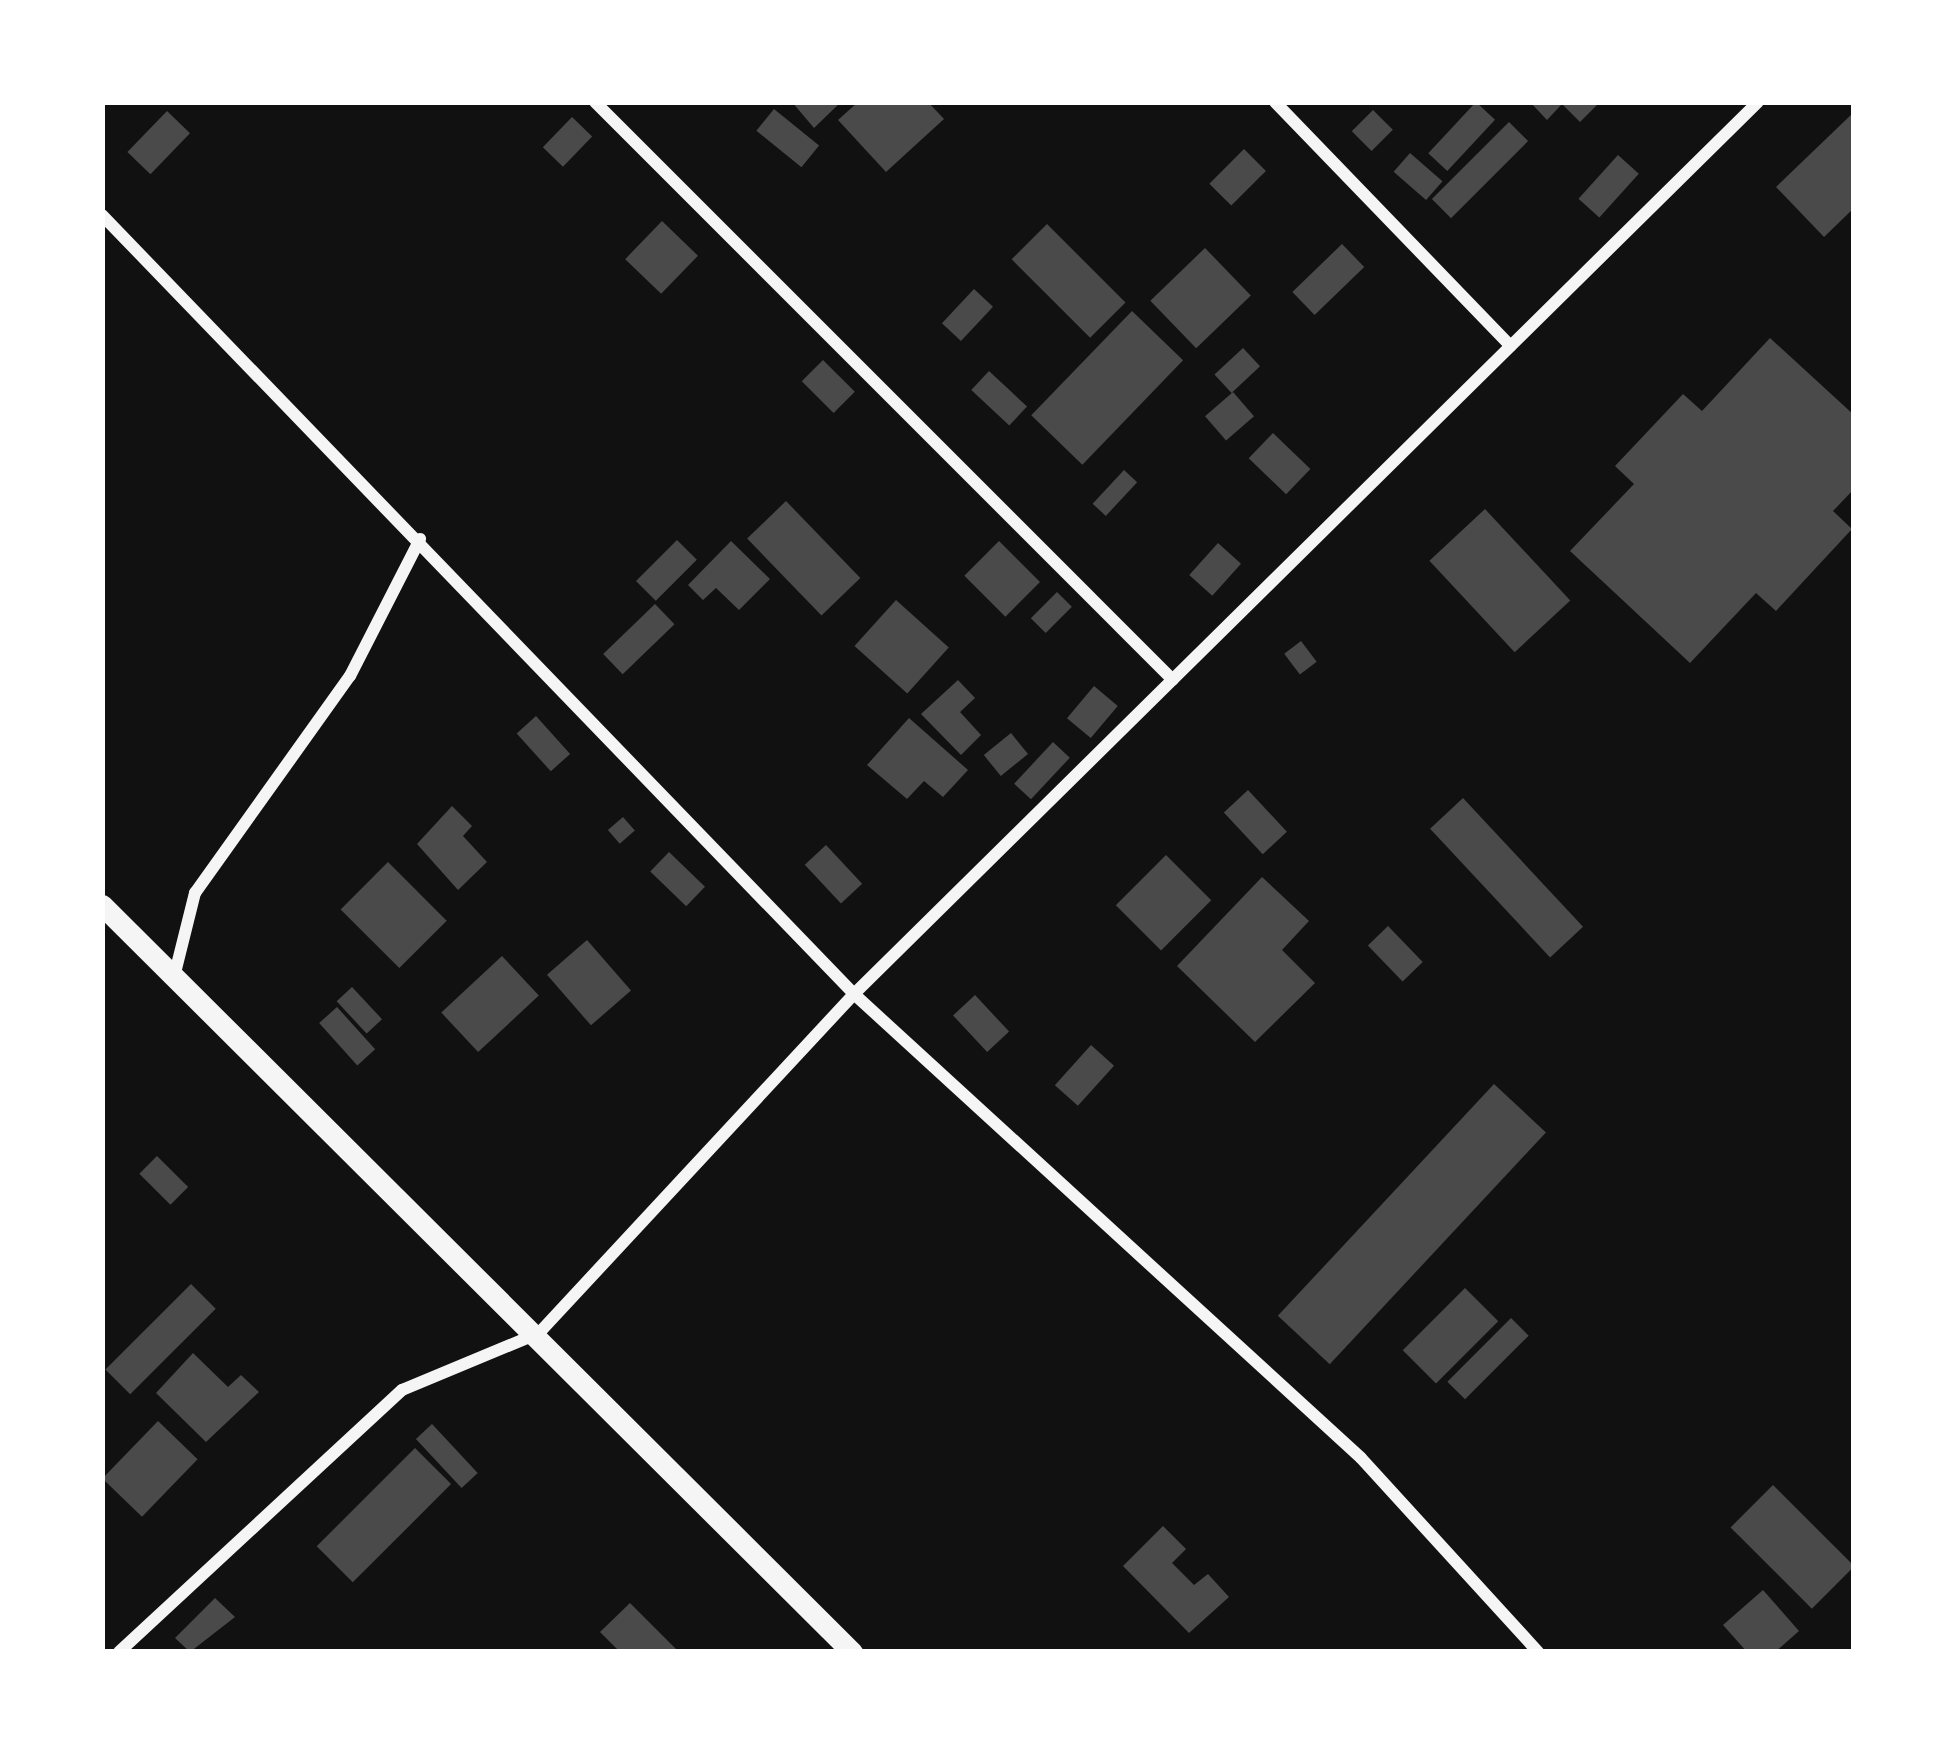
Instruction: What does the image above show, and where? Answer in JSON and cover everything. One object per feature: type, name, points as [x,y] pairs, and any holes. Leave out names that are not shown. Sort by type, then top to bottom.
[{"type":"street","points":[[596,102],[1173,680]]},
{"type":"street","points":[[1275,102],[1511,346]]},
{"type":"street","points":[[102,1646],[116,1652],[402,1390],[539,1333],[854,994],[1758,102]]},
{"type":"street","points":[[102,215],[420,538],[854,994],[1361,1458],[1538,1652]]},
{"type":"street","points":[[174,978],[195,893],[350,676],[420,538]]},
{"type":"street","points":[[102,904],[539,1333],[852,1652]]},
{"type":"building","points":[[792,102],[841,102],[814,128]]},
{"type":"building","points":[[858,102],[928,102],[944,119],[886,172],[838,120]]},
{"type":"building","points":[[1476,102],[1495,120],[1447,171],[1428,153]]},
{"type":"building","points":[[1530,102],[1597,105],[1580,122],[1562,104],[1547,120]]},
{"type":"building","points":[[774,109],[819,146],[801,167],[756,131]]},
{"type":"building","points":[[1373,110],[1393,130],[1372,151],[1352,131]]},
{"type":"building","points":[[167,111],[190,133],[150,174],[127,152]]},
{"type":"building","points":[[1854,112],[1854,208],[1824,237],[1776,187]]},
{"type":"building","points":[[572,117],[592,136],[563,167],[543,147]]},
{"type":"building","points":[[1509,122],[1528,141],[1451,218],[1432,199]]},
{"type":"building","points":[[1244,149],[1266,171],[1231,206],[1209,184]]},
{"type":"building","points":[[1410,153],[1442,181],[1426,200],[1394,172]]},
{"type":"building","points":[[1618,155],[1639,174],[1599,218],[1579,199]]},
{"type":"building","points":[[662,221],[698,256],[661,294],[625,259]]},
{"type":"building","points":[[1047,224],[1125,302],[1090,338],[1012,259]]},
{"type":"building","points":[[1342,244],[1364,267],[1315,315],[1292,292]]},
{"type":"building","points":[[1205,248],[1251,295],[1196,348],[1150,301]]},
{"type":"building","points":[[974,289],[993,307],[961,341],[942,323]]},
{"type":"building","points":[[1132,311],[1183,360],[1082,465],[1031,415]]},
{"type":"building","points":[[1770,338],[1854,415],[1854,489],[1833,511],[1852,529],[1776,611],[1756,593],[1690,663],[1570,551],[1634,484],[1615,466],[1683,394],[1702,411]]},
{"type":"building","points":[[1243,348],[1260,366],[1232,393],[1214,375]]},
{"type":"building","points":[[823,360],[855,392],[834,413],[802,381]]},
{"type":"building","points":[[989,371],[1027,406],[1009,425],[971,390]]},
{"type":"building","points":[[1233,392],[1254,416],[1226,440],[1205,416]]},
{"type":"building","points":[[1273,433],[1310,469],[1286,494],[1249,458]]},
{"type":"building","points":[[1124,470],[1137,482],[1106,516],[1093,504]]},
{"type":"building","points":[[786,501],[860,578],[821,615],[747,539]]},
{"type":"building","points":[[1485,509],[1570,600],[1515,652],[1429,561]]},
{"type":"building","points":[[677,540],[697,560],[656,601],[636,581]]},
{"type":"building","points":[[731,541],[770,579],[739,610],[716,588],[703,600],[688,585]]},
{"type":"building","points":[[999,541],[1040,582],[1005,617],[964,576]]},
{"type":"building","points":[[1218,543],[1241,564],[1212,596],[1189,575]]},
{"type":"building","points":[[1057,592],[1072,607],[1046,633],[1031,618]]},
{"type":"building","points":[[896,600],[949,648],[907,694],[855,646]]},
{"type":"building","points":[[655,604],[674,624],[623,674],[603,654]]},
{"type":"building","points":[[1301,641],[1317,662],[1300,674],[1284,654]]},
{"type":"building","points":[[958,680],[975,698],[960,712],[981,735],[961,755],[921,714]]},
{"type":"building","points":[[1094,686],[1118,706],[1091,738],[1067,718]]},
{"type":"building","points":[[536,716],[570,754],[551,771],[517,733]]},
{"type":"building","points":[[909,718],[968,770],[943,797],[924,781],[907,799],[867,765]]},
{"type":"building","points":[[1011,733],[1028,754],[1001,776],[984,755]]},
{"type":"building","points":[[1053,742],[1070,758],[1031,799],[1014,784]]},
{"type":"building","points":[[1248,790],[1287,832],[1263,854],[1224,813]]},
{"type":"building","points":[[1463,798],[1583,927],[1550,957],[1430,829]]},
{"type":"building","points":[[452,806],[472,826],[463,836],[487,862],[458,890],[417,844]]},
{"type":"building","points":[[623,817],[635,831],[620,844],[608,830]]},
{"type":"building","points":[[826,845],[862,884],[841,904],[805,865]]},
{"type":"building","points":[[669,852],[705,887],[686,906],[650,871]]},
{"type":"building","points":[[1166,855],[1211,900],[1161,950],[1116,905]]},
{"type":"building","points":[[388,862],[447,921],[399,968],[341,909]]},
{"type":"building","points":[[1262,877],[1309,921],[1282,950],[1315,983],[1255,1042],[1177,966]]},
{"type":"building","points":[[1388,926],[1423,962],[1403,981],[1368,945]]},
{"type":"building","points":[[587,940],[631,991],[591,1025],[547,975]]},
{"type":"building","points":[[502,956],[539,995],[478,1052],[441,1013]]},
{"type":"building","points":[[352,987],[382,1019],[367,1034],[337,1001]]},
{"type":"building","points":[[975,995],[1009,1032],[987,1052],[953,1015]]},
{"type":"building","points":[[337,1007],[375,1049],[357,1065],[319,1023]]},
{"type":"building","points":[[1091,1045],[1114,1066],[1078,1106],[1055,1085]]},
{"type":"building","points":[[1494,1084],[1546,1132],[1330,1364],[1278,1316]]},
{"type":"building","points":[[157,1156],[188,1187],[170,1205],[139,1174]]},
{"type":"building","points":[[191,1284],[216,1309],[130,1394],[105,1370]]},
{"type":"building","points":[[1465,1288],[1498,1321],[1436,1383],[1403,1350]]},
{"type":"building","points":[[1511,1318],[1529,1336],[1465,1399],[1447,1382]]},
{"type":"building","points":[[193,1353],[228,1387],[241,1375],[259,1392],[206,1442],[156,1393]]},
{"type":"building","points":[[158,1421],[198,1459],[142,1517],[102,1479]]},
{"type":"building","points":[[432,1424],[478,1473],[462,1488],[416,1439]]},
{"type":"building","points":[[415,1448],[451,1484],[353,1582],[317,1546]]},
{"type":"building","points":[[1773,1485],[1854,1566],[1812,1609],[1731,1527]]},
{"type":"building","points":[[1163,1526],[1186,1549],[1172,1563],[1194,1585],[1208,1574],[1229,1597],[1189,1633],[1123,1566]]},
{"type":"building","points":[[1763,1590],[1799,1631],[1775,1652],[1747,1652],[1723,1625]]},
{"type":"building","points":[[215,1598],[235,1617],[190,1652],[175,1638]]},
{"type":"building","points":[[630,1603],[679,1652],[620,1652],[600,1632]]}]
